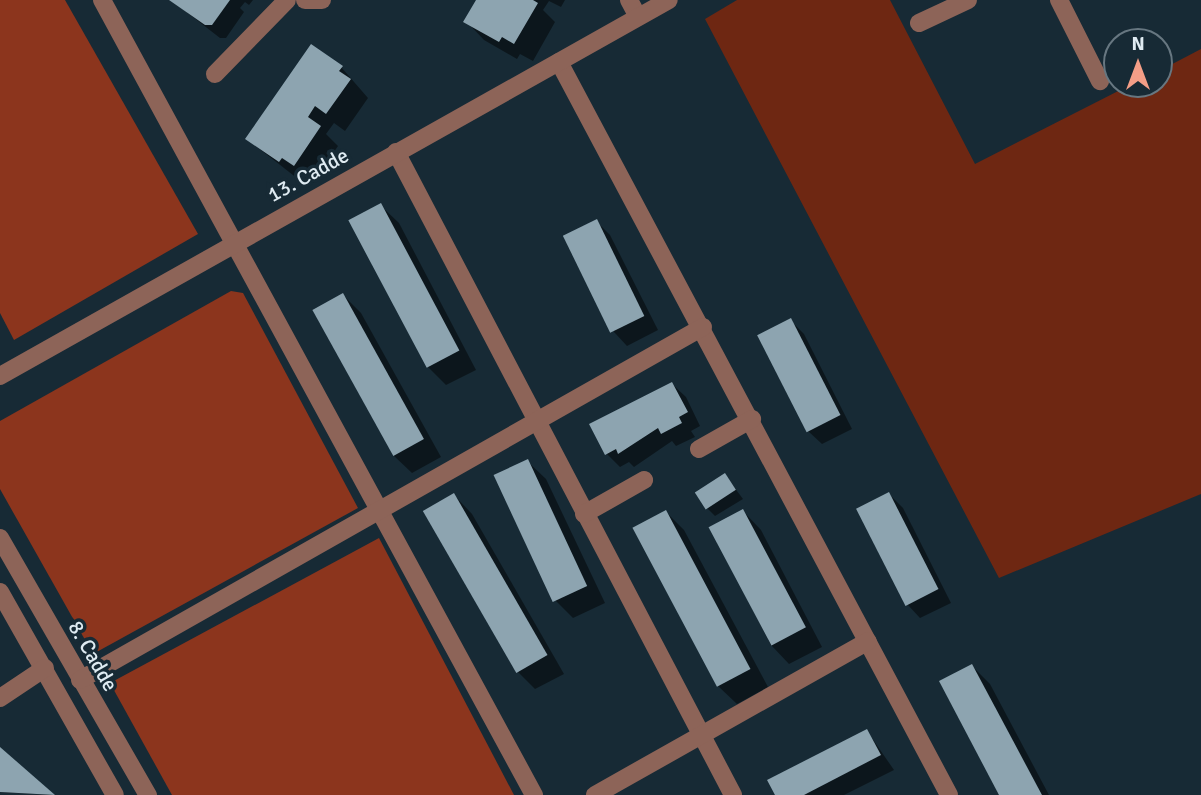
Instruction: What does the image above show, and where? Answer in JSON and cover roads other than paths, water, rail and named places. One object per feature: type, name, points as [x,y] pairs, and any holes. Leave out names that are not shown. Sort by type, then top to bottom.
[{"type":"street","points":[[102,0],[534,795]]},
{"type":"street","points":[[215,74],[287,0]]},
{"type":"street","points":[[305,0],[322,0]]},
{"type":"street","points":[[629,0],[638,17]]},
{"type":"street","name":"13. Cadde","points":[[0,376],[669,0]]},
{"type":"street","points":[[919,23],[968,0]]},
{"type":"street","points":[[1059,0],[1100,80]]},
{"type":"street","points":[[559,62],[752,419],[949,795]]},
{"type":"street","points":[[397,152],[534,421],[733,795]]},
{"type":"street","points":[[80,680],[703,327]]},
{"type":"street","points":[[699,449],[752,419]]},
{"type":"street","points":[[584,514],[644,480]]},
{"type":"street","name":"8. Cadde","points":[[0,538],[148,795]]},
{"type":"street","points":[[0,592],[115,795]]},
{"type":"street","points":[[595,795],[702,737],[868,640]]},
{"type":"street","points":[[0,698],[45,668]]}]
